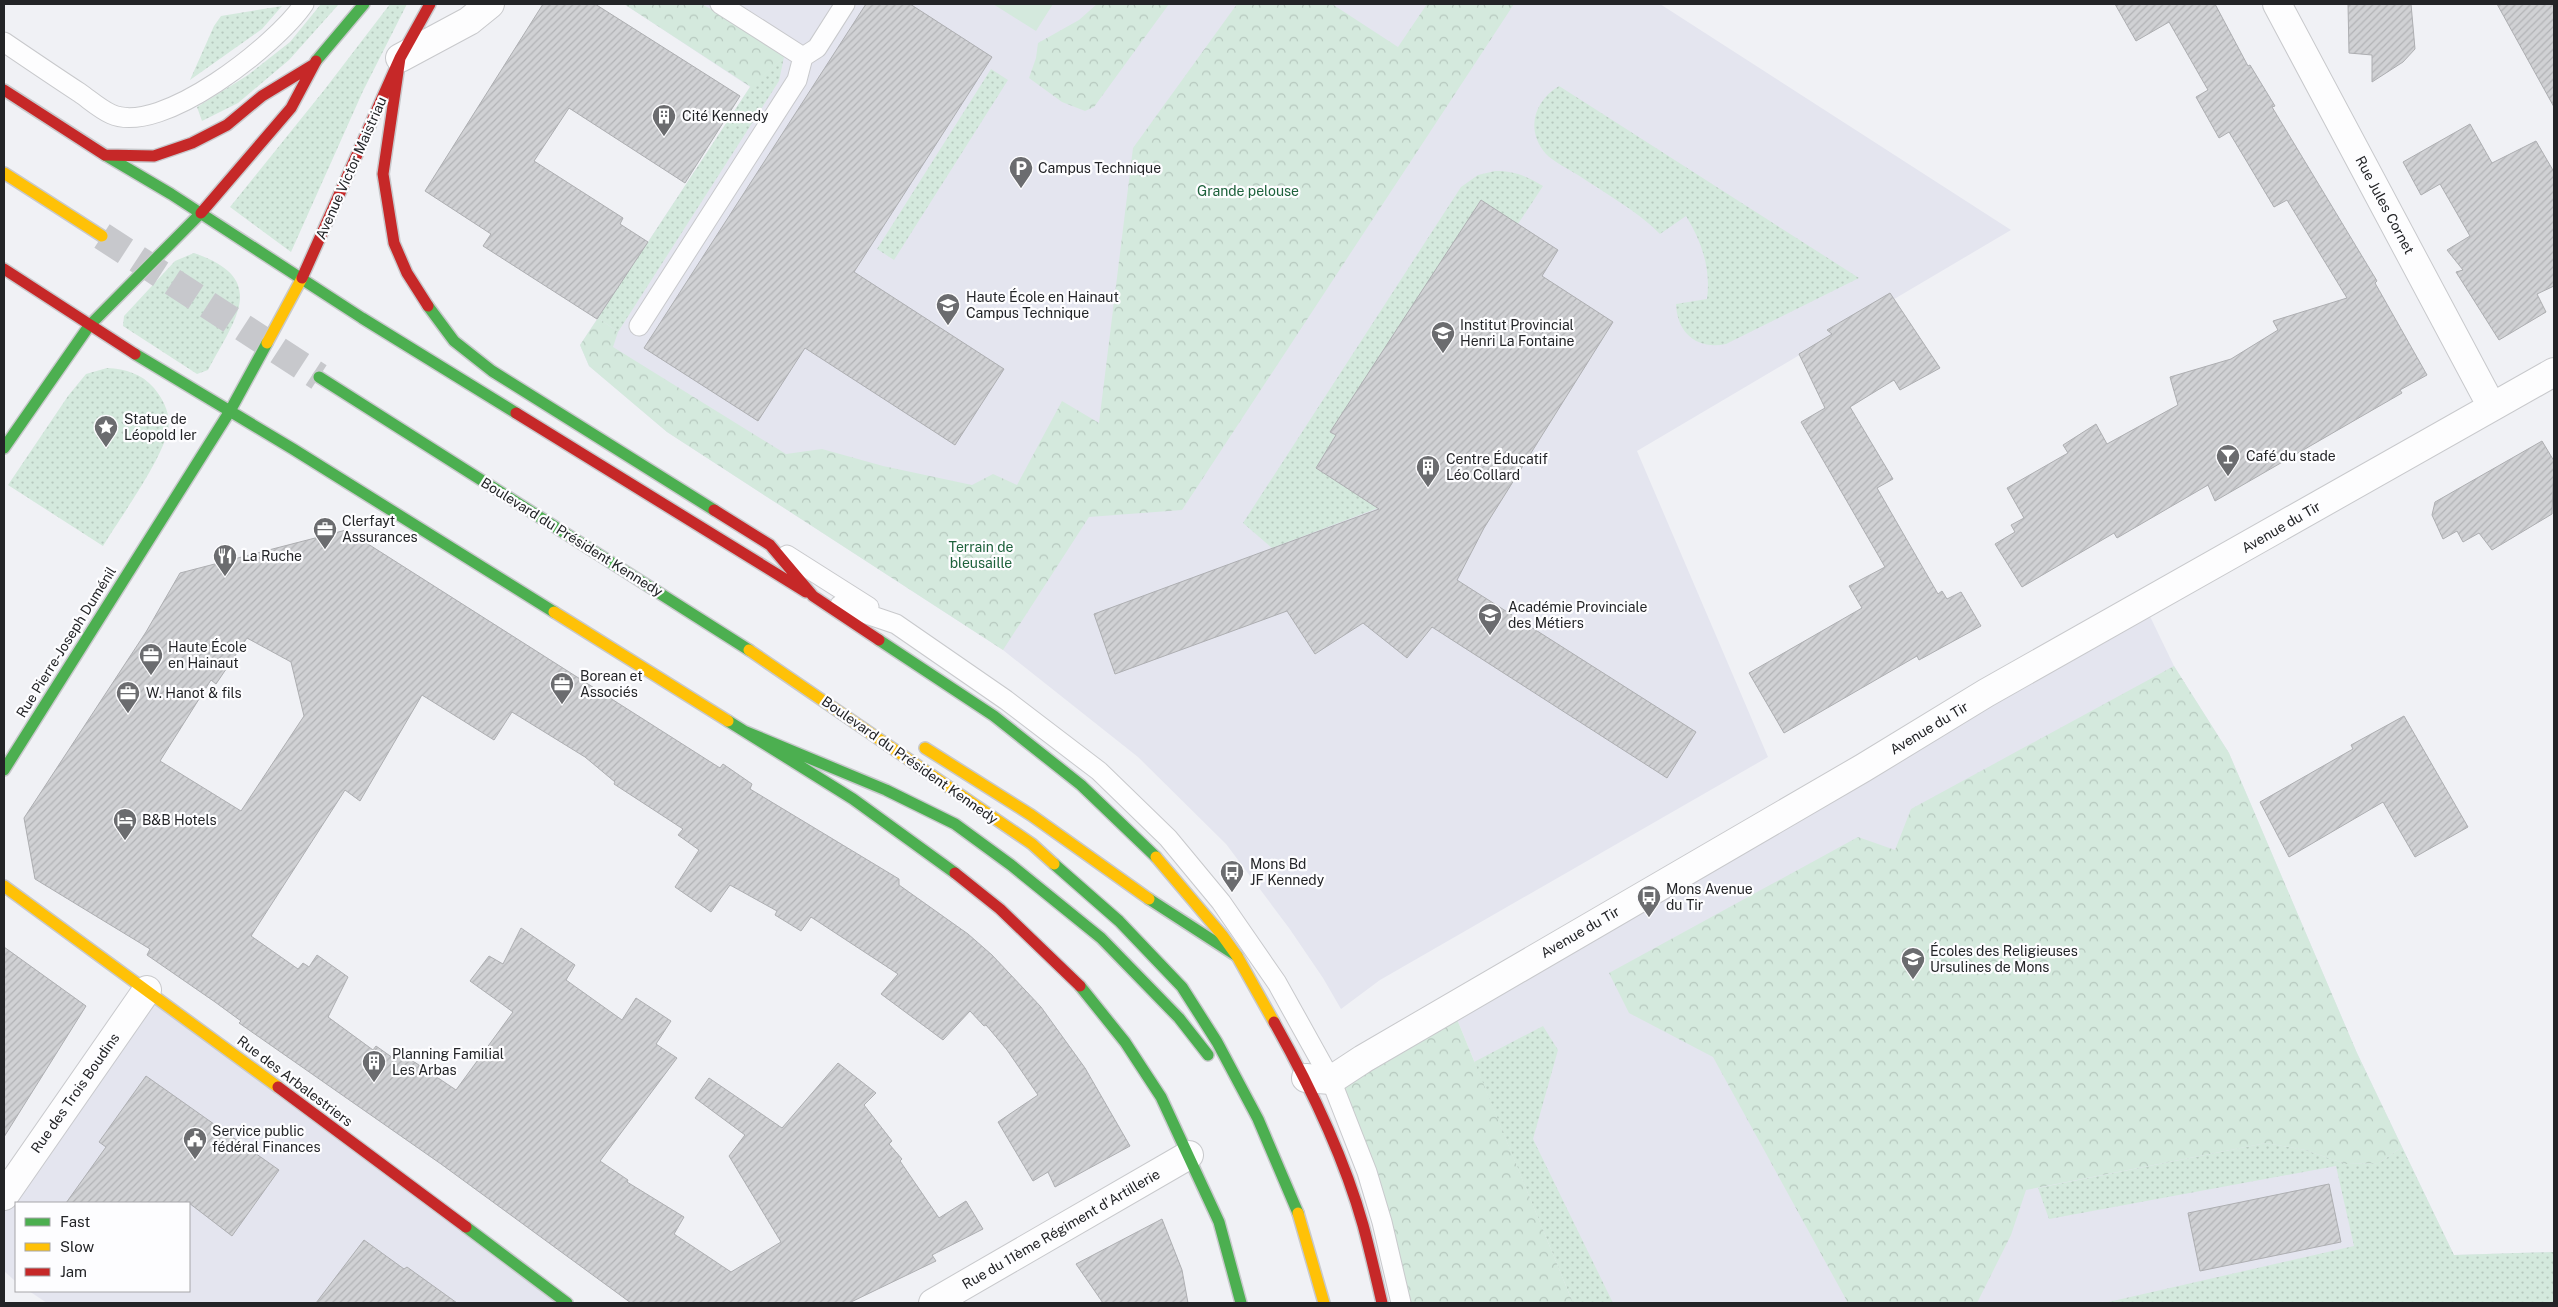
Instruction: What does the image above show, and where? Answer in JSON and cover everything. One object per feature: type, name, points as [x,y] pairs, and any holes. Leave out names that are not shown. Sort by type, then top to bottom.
[{"type":"main road","points":[[4,448],[89,326],[201,213],[291,108],[313,65],[364,4]]},
{"type":"main road","name":"Avenue Victor Maistriau","points":[[230,411],[302,278],[400,58],[430,4]]},
{"type":"main road","points":[[400,58],[383,174],[394,244],[407,273],[426,305],[454,341],[492,372],[770,545],[812,596]]},
{"type":"main road","points":[[105,155],[154,156],[192,143],[227,125],[262,96],[313,65]]},
{"type":"main road","points":[[4,90],[105,155],[201,213],[362,318],[812,596],[994,716],[1081,785],[1153,853],[1222,935],[1319,1079],[1363,1225],[1382,1303]]},
{"type":"main road","points":[[4,173],[102,236]]},
{"type":"main road","points":[[4,269],[89,326],[230,411],[853,799],[924,848],[1000,909],[1072,976],[1125,1042],[1161,1097],[1219,1222],[1241,1303]]},
{"type":"main road","name":"Boulevard du Président Kennedy","points":[[319,376],[780,670],[1032,844],[1119,921],[1182,987],[1218,1042],[1258,1119],[1298,1214],[1324,1303]]},
{"type":"main road","name":"Rue Pierre-Joseph Duménil","points":[[4,770],[230,411]]},
{"type":"main road","points":[[780,670],[857,709]]},
{"type":"main road","points":[[744,731],[886,790],[955,824],[1011,865],[1101,938],[1179,1018],[1258,1119]]},
{"type":"main road","points":[[916,742],[1031,816],[1136,891],[1237,956]]},
{"type":"main road","name":"Rue des Arbalestriers","points":[[4,886],[147,990],[567,1303]]},
{"type":"street","points":[[400,58],[469,21],[490,4]]},
{"type":"street","name":"Rue Jules Cornet","points":[[2277,4],[2492,407]]},
{"type":"street","name":"Avenue du Tir","points":[[1319,1079],[1986,693],[2554,372]]},
{"type":"street","name":"Rue des Trois Boudins","points":[[4,1196],[147,990]]},
{"type":"street","name":"Rue du 11ème Régiment d'Artillerie","points":[[933,1303],[1189,1155]]},
{"type":"lane","points":[[4,42],[112,115],[135,119],[168,109],[221,82],[281,30],[304,4]]},
{"type":"lane","points":[[720,4],[803,58]]},
{"type":"lane","points":[[639,326],[797,80],[803,58],[817,48],[845,4]]},
{"type":"lane","points":[[4,78],[21,101]]},
{"type":"lane","points":[[770,545],[896,624],[1006,700],[1100,771],[1174,846],[1239,926],[1277,983],[1319,1079],[1367,1172],[1382,1222],[1401,1303]]},
{"type":"lane","points":[[812,596],[896,624]]},
{"type":"lane","points":[[1237,956],[1277,983]]},
{"type":"shaded area","points":[[624,4],[1660,4],[2011,230],[1637,451],[1768,757],[1380,980],[1341,1009],[1323,978],[1289,928],[1226,844],[1138,757],[1003,650],[667,432],[589,366],[580,345],[750,87]]},
{"type":"shaded area","name":"Écoles des Religieuses Ursulines de Mons","points":[[2144,604],[2174,666],[2229,753],[2357,1053],[2454,1255],[2554,1252],[2554,1303],[1573,1303],[1452,1007]]},
{"type":"shaded area","points":[[147,990],[567,1303],[47,1303],[30,1292],[190,1292],[190,1202],[15,1202],[15,1280],[4,1271],[4,1196]]},
{"type":"green space","points":[[321,4],[339,4],[289,60],[238,103],[202,121],[197,107],[248,75],[290,42]]},
{"type":"green space","points":[[390,4],[407,4],[363,91],[291,252],[230,207],[325,89]]},
{"type":"green space","points":[[624,4],[701,4],[721,14],[784,57],[751,87]]},
{"type":"green space","points":[[993,4],[1053,4],[1036,31]]},
{"type":"green space","points":[[1097,4],[1169,4],[1094,107],[1085,111],[1062,102],[1029,78],[1036,58],[1038,43],[1079,20]]},
{"type":"green space","name":"Grande pelouse","points":[[1237,4],[1332,4],[1398,47],[1427,4],[1514,4],[1182,510],[1089,517],[1003,650],[667,432],[589,366],[580,345],[598,318],[618,332],[613,347],[786,454],[822,449],[883,466],[972,485],[993,474],[1017,485],[1062,401],[1099,423],[1133,148]]},
{"type":"green space","points":[[282,6],[262,29],[190,80],[214,26],[221,16]]},
{"type":"green space","points":[[784,57],[779,81],[618,332],[598,318],[750,87]]},
{"type":"green space","points":[[991,69],[1008,80],[894,260],[877,249]]},
{"type":"green space","points":[[1559,86],[1859,278],[1726,344],[1706,344],[1690,337],[1680,323],[1676,304],[1707,299],[1708,288],[1704,256],[1692,226],[1686,216],[1660,234],[1631,210],[1546,154],[1536,135],[1535,117],[1543,100]]},
{"type":"green space","points":[[1495,171],[1520,175],[1543,186],[1518,224],[1330,432],[1336,435],[1316,468],[1378,508],[1272,548],[1243,523],[1461,187],[1478,175]]},
{"type":"green space","points":[[194,253],[218,263],[232,275],[239,288],[240,302],[228,334],[208,370],[197,374],[123,326],[124,316],[175,261]]},
{"type":"green space","points":[[107,368],[133,373],[149,383],[164,403],[168,413],[169,424],[158,457],[103,546],[8,485],[68,396],[86,374]]},
{"type":"green space","points":[[2174,666],[2229,753],[2357,1053],[2402,1147],[2379,1163],[2346,1164],[2305,1150],[2266,1143],[2026,1190],[2011,1235],[1977,1303],[1848,1303],[1713,1057],[1629,1013],[1609,973],[1858,837],[1895,850],[1911,809]]},
{"type":"green space","points":[[1452,1007],[1573,1303],[1401,1303],[1331,1080]]},
{"type":"green space","points":[[1543,1026],[1558,1050],[1533,1139],[1613,1303],[1573,1303],[1474,1062]]},
{"type":"green space","points":[[2266,1143],[2305,1150],[2346,1164],[2379,1163],[2402,1147],[2454,1255],[2554,1252],[2554,1303],[2104,1303],[2354,1246],[2336,1166],[2049,1219],[2038,1188]]},
{"type":"building","name":"Cité Kennedy","points":[[543,4],[595,4],[740,96],[685,183],[569,108],[534,161],[623,218],[620,224],[648,242],[597,319],[483,246],[491,234],[425,191]]},
{"type":"building","points":[[866,4],[910,4],[992,57],[854,272],[1004,369],[955,445],[805,348],[758,421],[644,348]]},
{"type":"building","points":[[2115,4],[2215,4],[2248,66],[2250,65],[2275,106],[2272,107],[2377,281],[2375,283],[2427,375],[2400,390],[2402,393],[2215,501],[2208,485],[2117,538],[2114,533],[2022,587],[1995,544],[2015,532],[2011,525],[2024,518],[2007,488],[2068,453],[2063,445],[2096,424],[2107,444],[2178,405],[2170,377],[2231,359],[2278,330],[2273,321],[2347,298],[2287,200],[2274,207],[2229,132],[2219,138],[2196,97],[2208,90],[2169,22],[2136,41]]},
{"type":"building","points":[[2348,4],[2411,4],[2415,49],[2403,62],[2372,82],[2372,55],[2349,53]]},
{"type":"building","points":[[2497,4],[2554,4],[2554,107]]},
{"type":"building","points":[[2470,124],[2492,163],[2536,141],[2554,172],[2554,286],[2537,294],[2546,312],[2499,340],[2456,272],[2463,270],[2447,250],[2470,236],[2440,184],[2421,195],[2403,162]]},
{"type":"building","name":"Centre Éducatif Léo Collard","points":[[1481,200],[1558,250],[1542,276],[1613,322],[1484,528],[1457,580],[1696,732],[1667,778],[1432,627],[1407,658],[1363,623],[1315,654],[1287,611],[1115,674],[1094,614],[1379,509],[1316,468],[1336,435],[1330,432]]},
{"type":"building","points":[[1890,293],[1940,368],[1900,390],[1894,380],[1850,407],[1893,479],[1877,488],[1938,594],[1942,591],[1947,599],[1961,592],[1981,626],[1919,660],[1917,656],[1784,733],[1749,673],[1862,608],[1849,586],[1885,567],[1801,422],[1825,408],[1799,354],[1832,334],[1827,330]]},
{"type":"building","points":[[2542,441],[2554,461],[2552,514],[2492,550],[2479,533],[2463,542],[2457,531],[2443,539],[2432,515],[2435,502]]},
{"type":"building","points":[[346,530],[720,768],[723,764],[752,784],[750,789],[899,879],[899,885],[968,934],[992,955],[1041,1007],[1085,1068],[1130,1146],[1055,1187],[1048,1172],[1033,1181],[998,1122],[1038,1095],[1007,1050],[986,1025],[984,1026],[970,1011],[943,1040],[881,994],[898,974],[811,917],[801,931],[775,915],[777,911],[730,885],[711,912],[675,887],[699,850],[678,835],[683,829],[614,784],[615,782],[585,757],[512,712],[494,740],[422,695],[360,801],[345,790],[251,936],[298,969],[303,963],[309,967],[317,955],[348,977],[328,1017],[373,1050],[376,1046],[393,1058],[398,1051],[456,1090],[513,1012],[470,981],[489,956],[503,964],[521,928],[575,965],[566,980],[622,1020],[636,998],[671,1021],[656,1044],[677,1058],[600,1161],[628,1180],[627,1182],[684,1217],[674,1234],[731,1272],[781,1242],[729,1156],[745,1135],[695,1098],[709,1078],[782,1128],[838,1063],[876,1093],[864,1105],[892,1141],[889,1144],[902,1159],[900,1161],[939,1218],[966,1201],[983,1229],[932,1255],[936,1261],[849,1303],[631,1303],[441,1164],[239,1023],[241,1021],[147,955],[150,949],[35,879],[24,818],[146,632],[180,573]],"holes":[[[247,638],[291,662],[304,716],[241,811],[160,761],[211,680],[216,684]]]},
{"type":"building","points":[[2404,716],[2468,827],[2415,857],[2383,802],[2289,857],[2260,802],[2353,749],[2351,745]]},
{"type":"building","points":[[4,947],[86,1006],[4,1137]]},
{"type":"building","name":"Service public fédéral Finances","points":[[146,1076],[279,1170],[232,1236],[190,1202],[67,1202],[106,1147],[99,1142]]},
{"type":"building","points":[[2329,1184],[2341,1242],[2200,1271],[2188,1213]]},
{"type":"building","points":[[1162,1219],[1182,1270],[1188,1303],[1103,1303],[1076,1264]]},
{"type":"building","points":[[364,1240],[404,1269],[407,1267],[457,1303],[316,1303]]},
{"type":"tunnel","points":[[102,236],[319,377]]},
{"type":"traffic: fast","points":[[316,61],[364,4]]},
{"type":"traffic: fast","points":[[105,155],[171,194],[362,318],[516,413]]},
{"type":"traffic: fast","points":[[4,448],[89,326],[201,213]]},
{"type":"traffic: fast","points":[[428,306],[454,341],[492,371],[714,510]]},
{"type":"traffic: fast","points":[[4,770],[230,411],[267,343]]},
{"type":"traffic: fast","points":[[135,354],[293,449],[554,612]]},
{"type":"traffic: fast","points":[[319,377],[749,650]]},
{"type":"traffic: fast","points":[[879,640],[994,716],[1081,785],[1156,857]]},
{"type":"traffic: fast","points":[[728,721],[853,799],[955,873]]},
{"type":"traffic: fast","points":[[744,731],[886,790],[955,824],[1011,865],[1101,938],[1179,1018],[1208,1055]]},
{"type":"traffic: fast","points":[[1054,864],[1119,921],[1182,987],[1217,1042],[1258,1119],[1298,1213]]},
{"type":"traffic: fast","points":[[1149,899],[1237,956]]},
{"type":"traffic: fast","points":[[1080,986],[1125,1042],[1161,1097],[1219,1222],[1241,1303]]},
{"type":"traffic: fast","points":[[466,1227],[567,1303]]},
{"type":"traffic: slow","points":[[4,173],[102,236]]},
{"type":"traffic: slow","points":[[267,343],[302,278]]},
{"type":"traffic: slow","points":[[554,612],[728,721]]},
{"type":"traffic: slow","points":[[749,650],[1032,844],[1054,864]]},
{"type":"traffic: slow","points":[[925,748],[1031,815],[1149,899]]},
{"type":"traffic: slow","points":[[1156,857],[1222,935],[1237,956],[1274,1022]]},
{"type":"traffic: slow","points":[[4,886],[278,1087]]},
{"type":"traffic: slow","points":[[1298,1213],[1324,1303]]},
{"type":"traffic: jam","points":[[302,278],[400,58],[430,4]]},
{"type":"traffic: jam","points":[[400,58],[383,174],[394,243],[407,273],[428,306]]},
{"type":"traffic: jam","points":[[201,213],[291,108],[316,61]]},
{"type":"traffic: jam","points":[[4,90],[105,155],[154,156],[192,143],[227,125],[262,96],[313,65]]},
{"type":"traffic: jam","points":[[4,269],[135,354]]},
{"type":"traffic: jam","points":[[516,413],[806,592]]},
{"type":"traffic: jam","points":[[714,510],[770,545],[813,596],[879,640]]},
{"type":"traffic: jam","points":[[955,873],[1000,909],[1080,986]]},
{"type":"traffic: jam","points":[[1274,1022],[1313,1096],[1346,1172],[1363,1225],[1382,1303]]},
{"type":"traffic: jam","points":[[278,1087],[466,1227]]},
{"type":"place","name":"Cité Kennedy","points":[[664,137]]},
{"type":"place","name":"Campus Technique","points":[[1021,189]]},
{"type":"place","name":"Haute École en Hainaut Campus Technique","points":[[948,326]]},
{"type":"place","name":"Institut Provincial Henri La Fontaine","points":[[1443,354]]},
{"type":"place","name":"Statue de Léopold Ier","points":[[106,448]]},
{"type":"place","name":"Café du stade","points":[[2228,477]]},
{"type":"place","name":"Centre Éducatif Léo Collard","points":[[1428,488]]},
{"type":"place","name":"Clerfayt Assurances","points":[[325,550]]},
{"type":"place","name":"La Ruche","points":[[225,577]]},
{"type":"place","name":"Académie Provinciale des Métiers","points":[[1490,636]]},
{"type":"place","name":"Haute École en Hainaut","points":[[151,676]]},
{"type":"place","name":"Borean et Associés","points":[[562,705]]},
{"type":"place","name":"W. Hanot & fils","points":[[128,714]]},
{"type":"place","name":"B&B Hotels","points":[[125,841]]},
{"type":"place","name":"Mons Bd JF Kennedy","points":[[1232,893]]},
{"type":"place","name":"Mons Avenue du Tir","points":[[1649,918]]},
{"type":"place","name":"Écoles des Religieuses Ursulines de Mons","points":[[1913,980]]},
{"type":"place","name":"Planning Familial Les Arbas","points":[[374,1083]]},
{"type":"place","name":"Service public fédéral Finances","points":[[195,1160]]},
{"type":"park label","name":"Terrain de bleusaille","points":[[981,556]]}]
